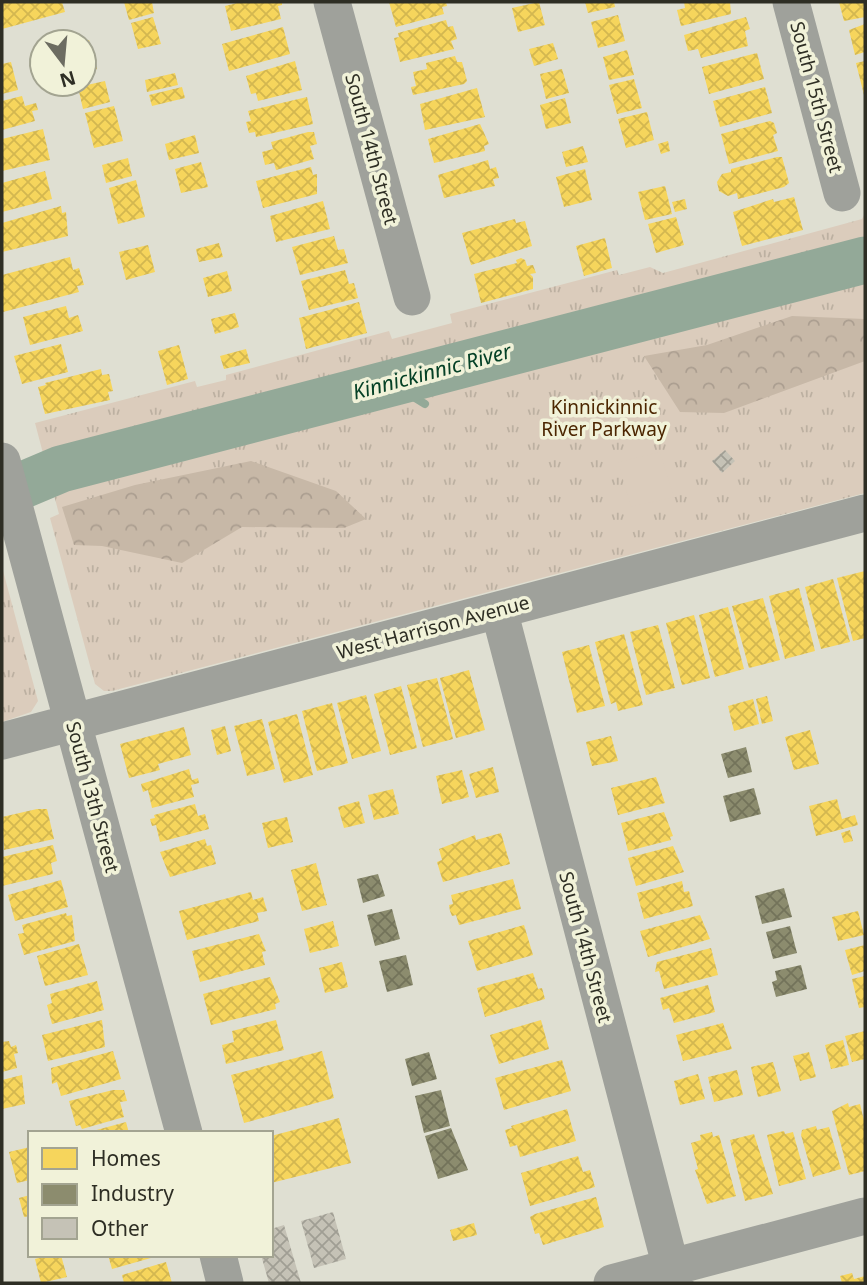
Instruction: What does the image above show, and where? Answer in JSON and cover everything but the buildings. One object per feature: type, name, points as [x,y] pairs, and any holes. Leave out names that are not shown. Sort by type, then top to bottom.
[{"type":"street","name":"South 14th Street","points":[[332,2],[412,297]]},
{"type":"street","name":"South 15th Street","points":[[791,2],[842,193]]},
{"type":"street","name":"South 13th Street","points":[[2,461],[183,1131]]},
{"type":"street","name":"West Harrison Avenue","points":[[2,741],[865,513]]},
{"type":"street","name":"South 14th Street","points":[[499,610],[673,1275]]},
{"type":"street","points":[[612,1283],[673,1275],[865,1216]]},
{"type":"street","points":[[218,1257],[225,1283]]},
{"type":"green space","name":"Kinnickinnic River Parkway","points":[[865,213],[865,493],[112,691],[104,691],[95,684],[50,518],[59,514],[35,423],[195,381],[197,387],[226,380],[226,375],[389,331],[392,339],[452,323],[450,314],[617,270],[619,275],[650,267],[663,273],[862,219]]},
{"type":"green space","points":[[792,316],[865,319],[865,361],[724,413],[680,412],[644,356],[707,345]]},
{"type":"green space","points":[[660,452],[674,497],[631,507],[618,462]]},
{"type":"green space","points":[[251,461],[336,491],[366,519],[344,528],[242,527],[182,563],[102,546],[74,545],[62,507],[135,485]]},
{"type":"green space","points":[[2,567],[38,701],[31,712],[2,722]]},
{"type":"waterway","name":"Kinnickinnic River","points":[[2,494],[61,469],[865,260]]},
{"type":"waterway","points":[[391,383],[425,404]]}]
